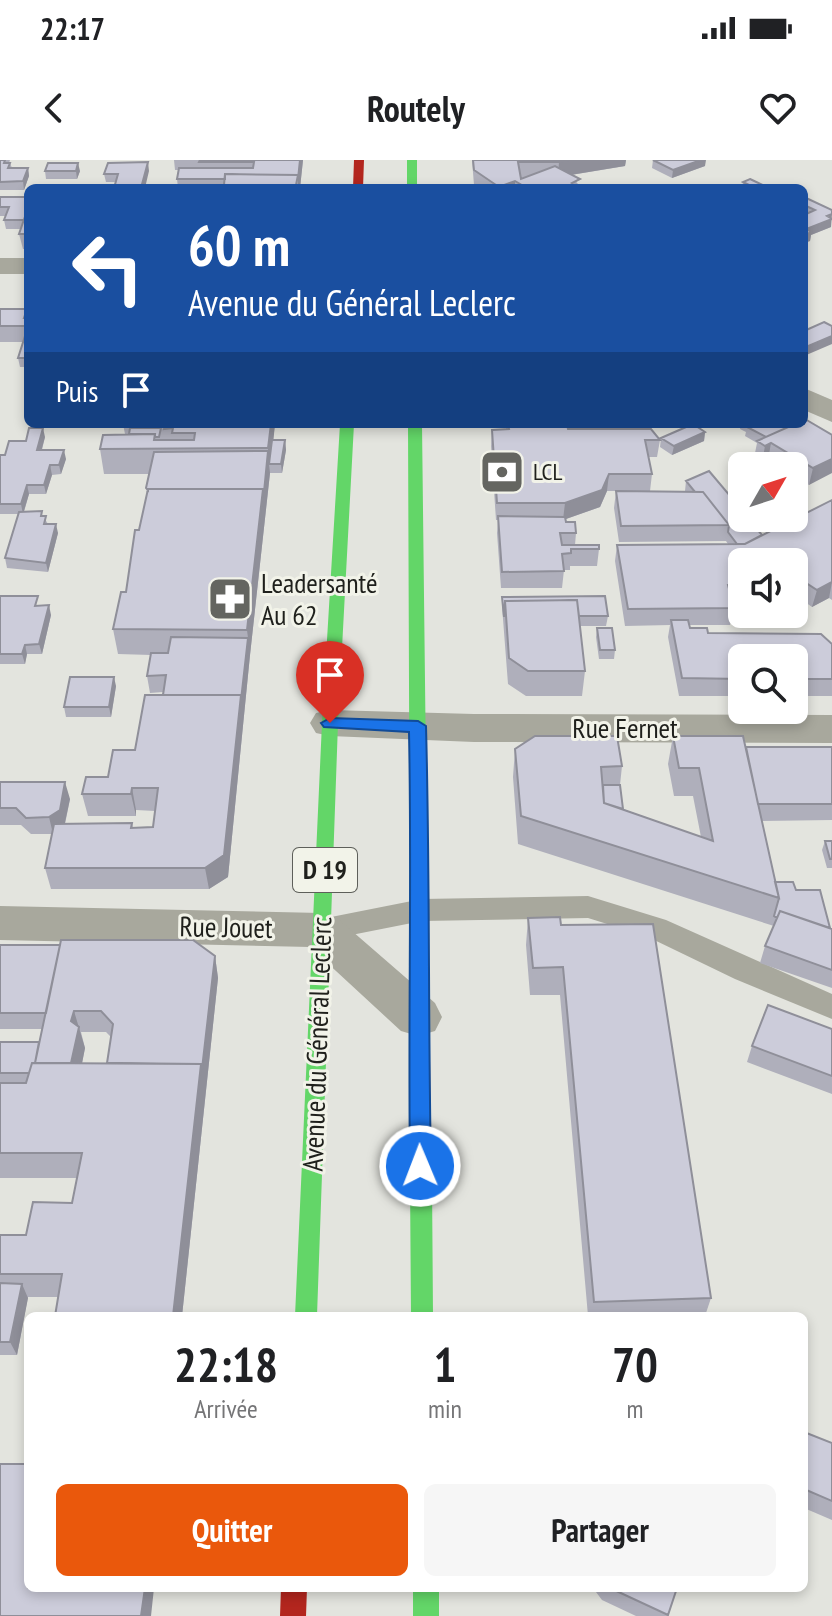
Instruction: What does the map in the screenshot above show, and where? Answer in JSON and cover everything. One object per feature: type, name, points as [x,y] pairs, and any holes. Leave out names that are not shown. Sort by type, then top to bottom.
[{"type":"main road","points":[[358,184],[359,160]]},
{"type":"main road","points":[[412,160],[412,184]]},
{"type":"main road","name":"Avenue du Général Leclerc","points":[[306,1312],[330,723],[347,428]]},
{"type":"main road","points":[[415,428],[422,910],[418,1017],[422,1312]]},
{"type":"main road","points":[[293,1616],[294,1592]]},
{"type":"street","points":[[0,266],[24,266]]},
{"type":"street","points":[[808,399],[832,413]]},
{"type":"street","points":[[330,723],[418,726]]},
{"type":"street","name":"Rue Fernet","points":[[418,726],[832,729]]},
{"type":"street","name":"Rue Jouet","points":[[0,923],[321,930]]},
{"type":"street","points":[[321,930],[418,1017]]},
{"type":"lane","points":[[321,930],[422,910],[588,907],[656,928],[745,971],[832,1007]]},
{"type":"building","points":[[0,160],[10,163],[8,168],[28,168],[23,181],[0,182]]},
{"type":"building","points":[[200,160],[300,160],[298,179],[298,175],[225,174],[225,179],[177,179],[179,168],[253,168],[254,162]]},
{"type":"building","points":[[473,160],[569,160],[518,162],[521,179],[555,166],[580,179],[574,184],[520,184],[515,181],[495,184],[474,170]]},
{"type":"building","points":[[653,160],[701,160],[673,170]]},
{"type":"building","points":[[148,162],[142,184],[115,184],[118,174],[104,174],[108,163]]},
{"type":"building","points":[[48,163],[78,163],[76,171],[45,171]]},
{"type":"building","points":[[225,174],[298,175],[296,184],[224,184]]},
{"type":"building","points":[[750,179],[761,184],[747,184],[743,182]]},
{"type":"building","points":[[0,197],[24,197],[24,220],[4,220],[9,207],[0,207]]},
{"type":"building","points":[[808,199],[832,210],[832,214],[827,216],[832,219],[808,228],[808,213],[815,210],[808,207]]},
{"type":"building","points":[[0,309],[24,309],[24,326],[0,326]]},
{"type":"building","points":[[824,322],[832,326],[832,336],[808,346],[808,329]]},
{"type":"building","points":[[24,339],[24,358],[18,358]]},
{"type":"building","points":[[808,421],[832,435],[832,459],[813,468],[808,465],[808,452],[786,452],[771,443],[765,446],[757,441],[786,428],[808,428]]},
{"type":"building","points":[[29,428],[43,428],[37,450],[64,450],[59,465],[50,465],[44,485],[27,485],[21,504],[0,504],[0,455],[5,455],[9,441],[26,441]]},
{"type":"building","points":[[130,428],[161,428],[159,437],[155,437],[155,434],[129,434]]},
{"type":"building","points":[[173,428],[270,428],[268,448],[100,449],[103,435],[155,434],[154,440],[194,440],[195,433],[172,433]]},
{"type":"building","points":[[684,428],[699,428],[705,432],[674,446],[661,438]]},
{"type":"building","points":[[749,428],[786,428],[766,437]]},
{"type":"building","points":[[651,429],[660,440],[645,440],[652,474],[609,474],[602,490],[565,503],[497,503],[492,430]]},
{"type":"building","points":[[272,440],[285,440],[281,464],[269,464]]},
{"type":"building","points":[[268,451],[264,492],[263,489],[146,488],[154,452]]},
{"type":"building","points":[[709,471],[728,493],[728,524],[703,492],[695,492],[686,481]]},
{"type":"building","points":[[148,489],[263,489],[247,630],[113,629],[121,592],[126,592],[135,530],[139,530]]},
{"type":"building","points":[[616,491],[703,492],[728,524],[728,525],[621,526]]},
{"type":"building","points":[[832,500],[832,582],[817,590],[808,584],[808,548],[728,548],[728,608],[628,609],[617,545],[745,544],[769,532],[808,532],[808,512]]},
{"type":"building","points":[[42,511],[41,516],[46,516],[44,524],[56,524],[46,563],[5,558],[19,512]]},
{"type":"building","points":[[498,516],[565,517],[566,522],[575,522],[576,533],[560,533],[562,545],[599,545],[599,549],[571,549],[571,553],[562,554],[564,571],[502,572]]},
{"type":"building","points":[[728,532],[760,532],[762,535],[745,544],[737,544]]},
{"type":"building","points":[[0,596],[38,596],[35,606],[49,605],[39,644],[25,645],[22,654],[0,654]]},
{"type":"building","points":[[605,596],[608,616],[579,616],[577,600],[505,601],[504,617],[502,597]]},
{"type":"building","points":[[577,600],[585,671],[528,671],[509,658],[505,601]]},
{"type":"building","points":[[671,620],[688,620],[690,628],[707,628],[708,633],[821,634],[832,644],[832,679],[808,679],[808,644],[728,644],[728,679],[682,678]]},
{"type":"building","points":[[597,628],[612,628],[615,650],[600,650]]},
{"type":"building","points":[[171,637],[248,638],[241,700],[241,695],[163,695],[166,675],[147,676],[151,653],[168,653]]},
{"type":"building","points":[[70,677],[114,677],[109,707],[64,707]]},
{"type":"building","points":[[145,695],[241,695],[224,855],[205,868],[45,868],[54,824],[132,823],[131,828],[153,827],[158,788],[132,788],[131,794],[82,794],[86,777],[108,777],[113,750],[135,750]]},
{"type":"building","points":[[535,736],[617,736],[622,766],[601,767],[604,803],[713,841],[699,768],[679,768],[673,736],[743,736],[779,898],[521,816],[515,749]]},
{"type":"building","points":[[746,747],[832,747],[832,804],[758,804]]},
{"type":"building","points":[[0,782],[65,782],[60,810],[49,817],[26,818],[16,808],[0,808]]},
{"type":"building","points":[[603,785],[620,785],[623,809],[604,803]]},
{"type":"building","points":[[825,841],[832,841],[832,859],[830,859]]},
{"type":"building","points":[[775,882],[793,882],[796,890],[820,890],[830,928],[780,911],[777,918],[774,916],[779,898]]},
{"type":"building","points":[[780,911],[832,929],[832,970],[765,946]]},
{"type":"building","points":[[560,917],[561,925],[653,924],[711,1298],[594,1302],[563,967],[533,968],[528,918]]},
{"type":"building","points":[[61,940],[193,940],[215,956],[202,1069],[201,1064],[107,1063],[113,1024],[101,1011],[74,1011],[71,1021],[79,1027],[71,1063],[35,1063]]},
{"type":"building","points":[[0,945],[60,945],[46,1013],[0,1013]]},
{"type":"building","points":[[768,1005],[832,1029],[832,1076],[752,1046]]},
{"type":"building","points":[[0,1042],[39,1042],[35,1063],[32,1063],[29,1073],[0,1073]]},
{"type":"building","points":[[32,1063],[201,1064],[173,1312],[56,1312],[62,1274],[0,1274],[0,1235],[26,1235],[33,1202],[72,1203],[82,1153],[0,1153],[0,1083],[26,1083]]},
{"type":"building","points":[[0,1283],[22,1284],[10,1342],[0,1342]]},
{"type":"building","points":[[808,1434],[832,1443],[832,1501],[808,1491]]},
{"type":"building","points":[[0,1464],[24,1464],[24,1592],[144,1592],[141,1616],[0,1616]]},
{"type":"building","points":[[619,1592],[676,1592],[668,1615]]},
{"type":"traffic: fast","points":[[412,160],[412,184]]},
{"type":"traffic: fast","points":[[306,1312],[330,723],[347,428]]},
{"type":"traffic: fast","points":[[415,428],[419,939]]},
{"type":"traffic: fast","points":[[421,1181],[422,1312]]},
{"type":"traffic: fast","points":[[426,1592],[426,1616]]},
{"type":"traffic: slow","points":[[419,939],[421,1181]]},
{"type":"traffic: jam","points":[[358,184],[359,160]]},
{"type":"traffic: jam","points":[[293,1616],[294,1592]]},
{"type":"place","name":"LCL","points":[[502,472]]},
{"type":"place","name":"Leadersanté Au 62","points":[[230,599]]},
{"type":"route","points":[[330,723],[418,726],[422,910],[418,1017],[420,1166]]}]
